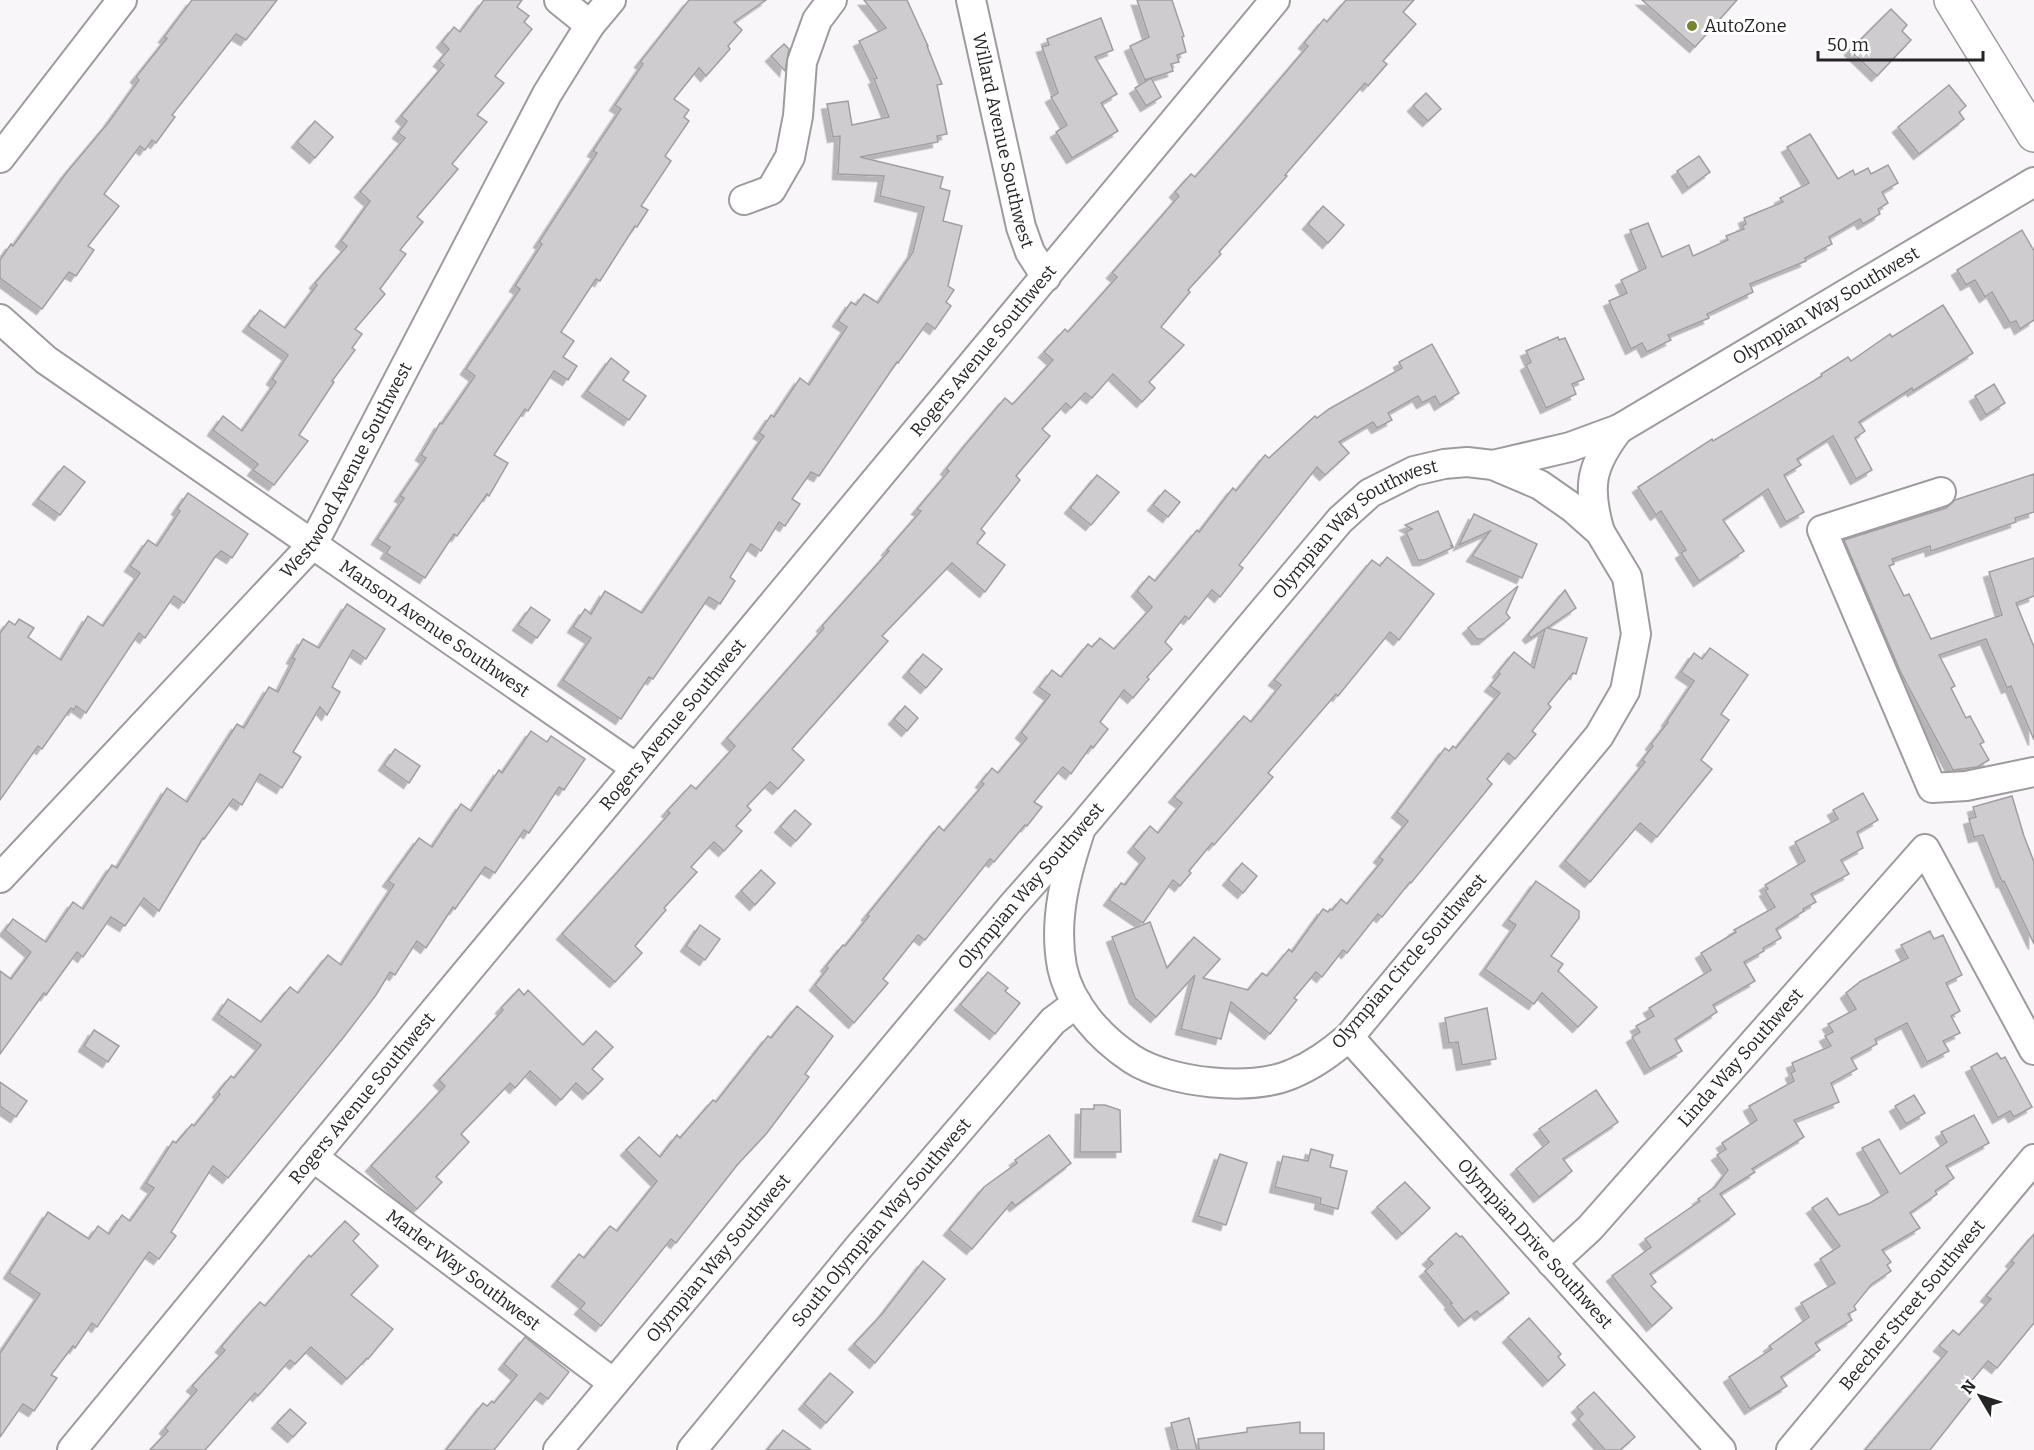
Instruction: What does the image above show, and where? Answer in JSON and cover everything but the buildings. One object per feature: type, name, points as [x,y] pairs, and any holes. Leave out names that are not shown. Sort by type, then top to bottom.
[{"type":"main road","points":[[1951,0],[2034,135]]},
{"type":"street","points":[[0,158],[122,0]]},
{"type":"street","points":[[559,0],[590,25]]},
{"type":"street","name":"Westwood Avenue Southwest","points":[[0,878],[313,544],[547,94],[590,25],[611,0]]},
{"type":"street","points":[[744,200],[771,190],[790,157],[798,116],[802,62],[817,20],[832,0]]},
{"type":"street","name":"Willard Avenue Southwest","points":[[971,0],[1022,227],[1030,252],[1046,277]]},
{"type":"street","name":"Rogers Avenue Southwest","points":[[72,1450],[1275,0]]},
{"type":"street","name":"Olympian Way Southwest","points":[[1493,465],[1570,447],[1619,429],[2034,183]]},
{"type":"street","name":"Manson Avenue Southwest","points":[[0,319],[46,360],[636,768]]},
{"type":"street","name":"Olympian Way Southwest","points":[[1600,532],[1592,507],[1591,488],[1602,454],[1619,429]]},
{"type":"street","name":"Olympian Way Southwest","points":[[558,1450],[612,1382],[1005,914],[1081,828],[1340,520],[1370,493],[1414,471],[1444,464],[1467,462],[1493,465],[1540,485]]},
{"type":"street","name":"Olympian Circle Southwest","points":[[1081,828],[1067,872],[1058,927],[1063,968],[1077,1003],[1101,1035],[1134,1060],[1167,1074],[1219,1083],[1255,1084],[1290,1075],[1323,1059],[1349,1036],[1599,736],[1625,691],[1636,634],[1627,577],[1600,532],[1573,508],[1540,485]]},
{"type":"street","points":[[1941,492],[1822,530],[1932,788],[1966,786],[2034,772]]},
{"type":"street","name":"Linda Way Southwest","points":[[1552,1263],[1590,1228],[1924,849],[2034,1050]]},
{"type":"street","name":"South Olympian Way Southwest","points":[[692,1450],[858,1248],[1045,1030],[1077,1003]]},
{"type":"street","name":"Olympian Drive Southwest","points":[[1349,1036],[1721,1450]]},
{"type":"street","name":"Marler Way Southwest","points":[[313,1157],[612,1382]]},
{"type":"street","name":"Beecher Street Southwest","points":[[1791,1450],[2034,1159]]},
{"type":"place","name":"AutoZone","points":[[1692,26]]}]
